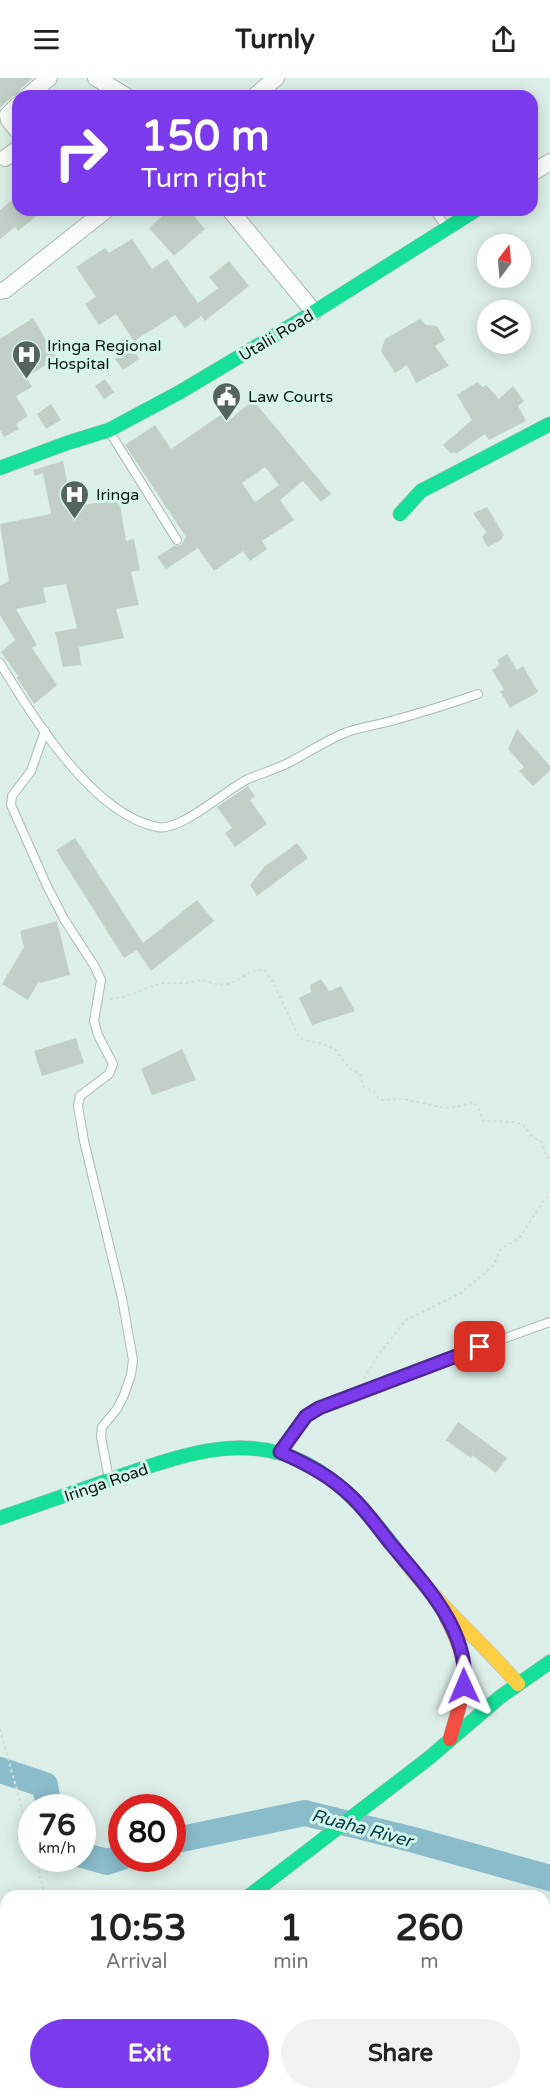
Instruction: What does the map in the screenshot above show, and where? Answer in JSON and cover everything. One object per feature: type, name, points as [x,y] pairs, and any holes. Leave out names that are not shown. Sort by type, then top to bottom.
[{"type":"main road","name":"Utalii Road","points":[[0,468],[109,430],[180,392],[314,312],[467,216]]},
{"type":"main road","points":[[400,514],[421,491],[550,424]]},
{"type":"main road","name":"Iringa Road","points":[[0,1518],[182,1455],[213,1449],[246,1447],[280,1452],[315,1468],[353,1498],[440,1603]]},
{"type":"main road","points":[[440,1603],[518,1684]]},
{"type":"main road","points":[[440,1603],[464,1659],[465,1675],[459,1710],[450,1739]]},
{"type":"main road","points":[[480,1642],[506,1651]]},
{"type":"main road","points":[[459,1643],[479,1670]]},
{"type":"main road","points":[[257,1890],[429,1758],[496,1693],[518,1684],[550,1662]]},
{"type":"street","points":[[35,90],[49,78]]},
{"type":"street","points":[[96,78],[116,90]]},
{"type":"street","points":[[262,90],[276,78]]},
{"type":"street","points":[[12,111],[8,115],[12,123]]},
{"type":"street","points":[[0,291],[5,290],[98,216]]},
{"type":"street","points":[[235,216],[314,312]]},
{"type":"lane","points":[[438,216],[448,229]]},
{"type":"lane","points":[[109,430],[177,540]]},
{"type":"lane","points":[[0,663],[29,710],[75,772],[115,808],[136,820],[158,827],[169,827],[189,818],[249,779],[292,761],[348,732],[435,709],[478,694]]},
{"type":"lane","points":[[45,730],[31,771],[12,796],[11,805],[47,886],[101,980],[94,1021],[98,1035],[113,1064],[108,1074],[80,1096],[78,1106],[122,1298],[133,1360],[124,1395],[117,1409],[102,1428],[101,1437],[109,1481]]},
{"type":"lane","points":[[280,1452],[306,1416],[319,1408],[550,1322]]},
{"type":"path","points":[[98,1000],[123,997],[160,982],[187,983],[203,980],[224,985],[258,969],[264,969],[272,980],[299,1037],[336,1050],[349,1068],[360,1074],[363,1086],[374,1092],[380,1100],[403,1100],[445,1108],[473,1102],[480,1111],[483,1121],[515,1122],[523,1125],[533,1137],[542,1142],[546,1155],[550,1159]]},
{"type":"path","points":[[354,1394],[376,1358],[405,1321],[461,1293],[494,1265],[500,1250],[520,1237],[550,1195]]},
{"type":"path","points":[[0,1729],[18,1798]]},
{"type":"path","points":[[39,1872],[43,1890]]},
{"type":"building","points":[[0,78],[33,78],[20,90],[12,90],[12,97],[0,108]]},
{"type":"building","points":[[12,200],[12,216],[37,216],[18,231],[15,227],[0,239],[0,210]]},
{"type":"building","points":[[162,216],[194,216],[205,229],[174,256],[149,228]]},
{"type":"building","points":[[132,239],[152,269],[167,259],[198,303],[218,288],[209,277],[229,261],[249,286],[205,321],[201,316],[185,328],[175,315],[134,341],[116,314],[99,325],[85,304],[96,297],[76,267],[105,248],[109,253]]},
{"type":"building","name":"Iringa Regional Hospital","points":[[33,318],[57,358],[26,377],[32,387],[16,396],[28,416],[16,424],[19,429],[4,437],[0,430],[0,339]]},
{"type":"building","points":[[420,319],[426,325],[437,326],[445,340],[435,346],[449,366],[416,383],[407,365],[395,373],[381,351],[385,339]]},
{"type":"building","points":[[132,348],[139,359],[123,370],[115,359]]},
{"type":"building","points":[[105,379],[114,392],[104,399],[95,386]]},
{"type":"building","points":[[477,382],[483,387],[486,385],[499,399],[513,386],[524,401],[518,406],[526,421],[489,440],[485,434],[456,454],[454,452],[451,454],[443,445],[472,420],[457,395]]},
{"type":"building","points":[[253,400],[331,494],[321,502],[303,481],[280,500],[294,520],[262,541],[267,549],[250,561],[243,551],[214,571],[198,548],[166,569],[157,557],[174,546],[181,545],[186,537],[125,445],[155,425],[171,449],[222,414],[227,422]],"holes":[[[265,467],[279,485],[255,502],[242,483]]]},
{"type":"building","points":[[51,404],[61,420],[46,429],[37,414]]},
{"type":"building","points":[[63,461],[72,507],[119,499],[126,541],[134,539],[140,570],[131,572],[139,605],[116,609],[124,638],[79,647],[81,665],[63,667],[55,632],[77,628],[66,584],[43,588],[46,603],[16,609],[37,645],[32,648],[57,685],[34,704],[1,652],[15,640],[0,615],[0,586],[9,581],[0,524],[51,514],[43,473],[35,476],[33,470]]},
{"type":"building","points":[[487,507],[504,535],[501,540],[488,547],[482,537],[486,532],[473,513]]},
{"type":"building","points":[[507,654],[517,670],[523,666],[538,692],[510,708],[500,691],[504,690],[492,670],[500,665],[497,660]]},
{"type":"building","points":[[517,729],[550,766],[550,771],[533,786],[519,771],[524,767],[508,749]]},
{"type":"building","points":[[248,786],[255,796],[250,800],[267,824],[235,847],[225,833],[232,828],[217,807]]},
{"type":"building","points":[[75,838],[143,943],[197,900],[214,921],[151,971],[137,950],[124,958],[56,850]]},
{"type":"building","points":[[297,843],[308,858],[257,896],[250,885],[264,867]]},
{"type":"building","points":[[57,921],[70,975],[40,983],[39,981],[28,1000],[2,984],[24,947],[20,931]]},
{"type":"building","points":[[321,979],[329,991],[341,986],[355,1011],[312,1025],[299,998],[311,992],[310,985]]},
{"type":"building","points":[[76,1038],[84,1063],[42,1076],[34,1051]]},
{"type":"building","points":[[182,1049],[196,1080],[152,1095],[141,1069]]},
{"type":"building","points":[[458,1422],[507,1458],[496,1473],[472,1455],[471,1458],[446,1440]]},
{"type":"waterway","name":"Ruaha River","points":[[0,1770],[45,1785],[47,1794]]},
{"type":"waterway","name":"Ruaha River","points":[[186,1838],[305,1813],[414,1840],[550,1878]]},
{"type":"waterway","name":"Ruaha River","points":[[96,1859],[108,1862]]},
{"type":"traffic: fast","points":[[0,468],[109,430],[180,392],[314,312],[466,216]]},
{"type":"traffic: fast","points":[[400,514],[421,491],[550,424]]},
{"type":"traffic: fast","points":[[0,1518],[184,1456],[232,1448],[257,1449],[281,1453],[305,1463],[336,1483],[362,1508],[408,1565]]},
{"type":"traffic: fast","points":[[257,1890],[429,1758],[500,1697],[550,1662]]},
{"type":"traffic: slow","points":[[408,1565],[434,1596],[518,1684]]},
{"type":"traffic: jam","points":[[446,1617],[455,1635],[464,1664],[463,1691],[450,1739]]},
{"type":"place","name":"Iringa Regional Hospital","points":[[26,380]]},
{"type":"place","name":"Law Courts","points":[[227,422]]},
{"type":"place","name":"Iringa","points":[[75,520]]},
{"type":"route","points":[[464,1686],[464,1659],[440,1603],[353,1498],[315,1468],[280,1452],[306,1416],[319,1408],[480,1347]]}]
